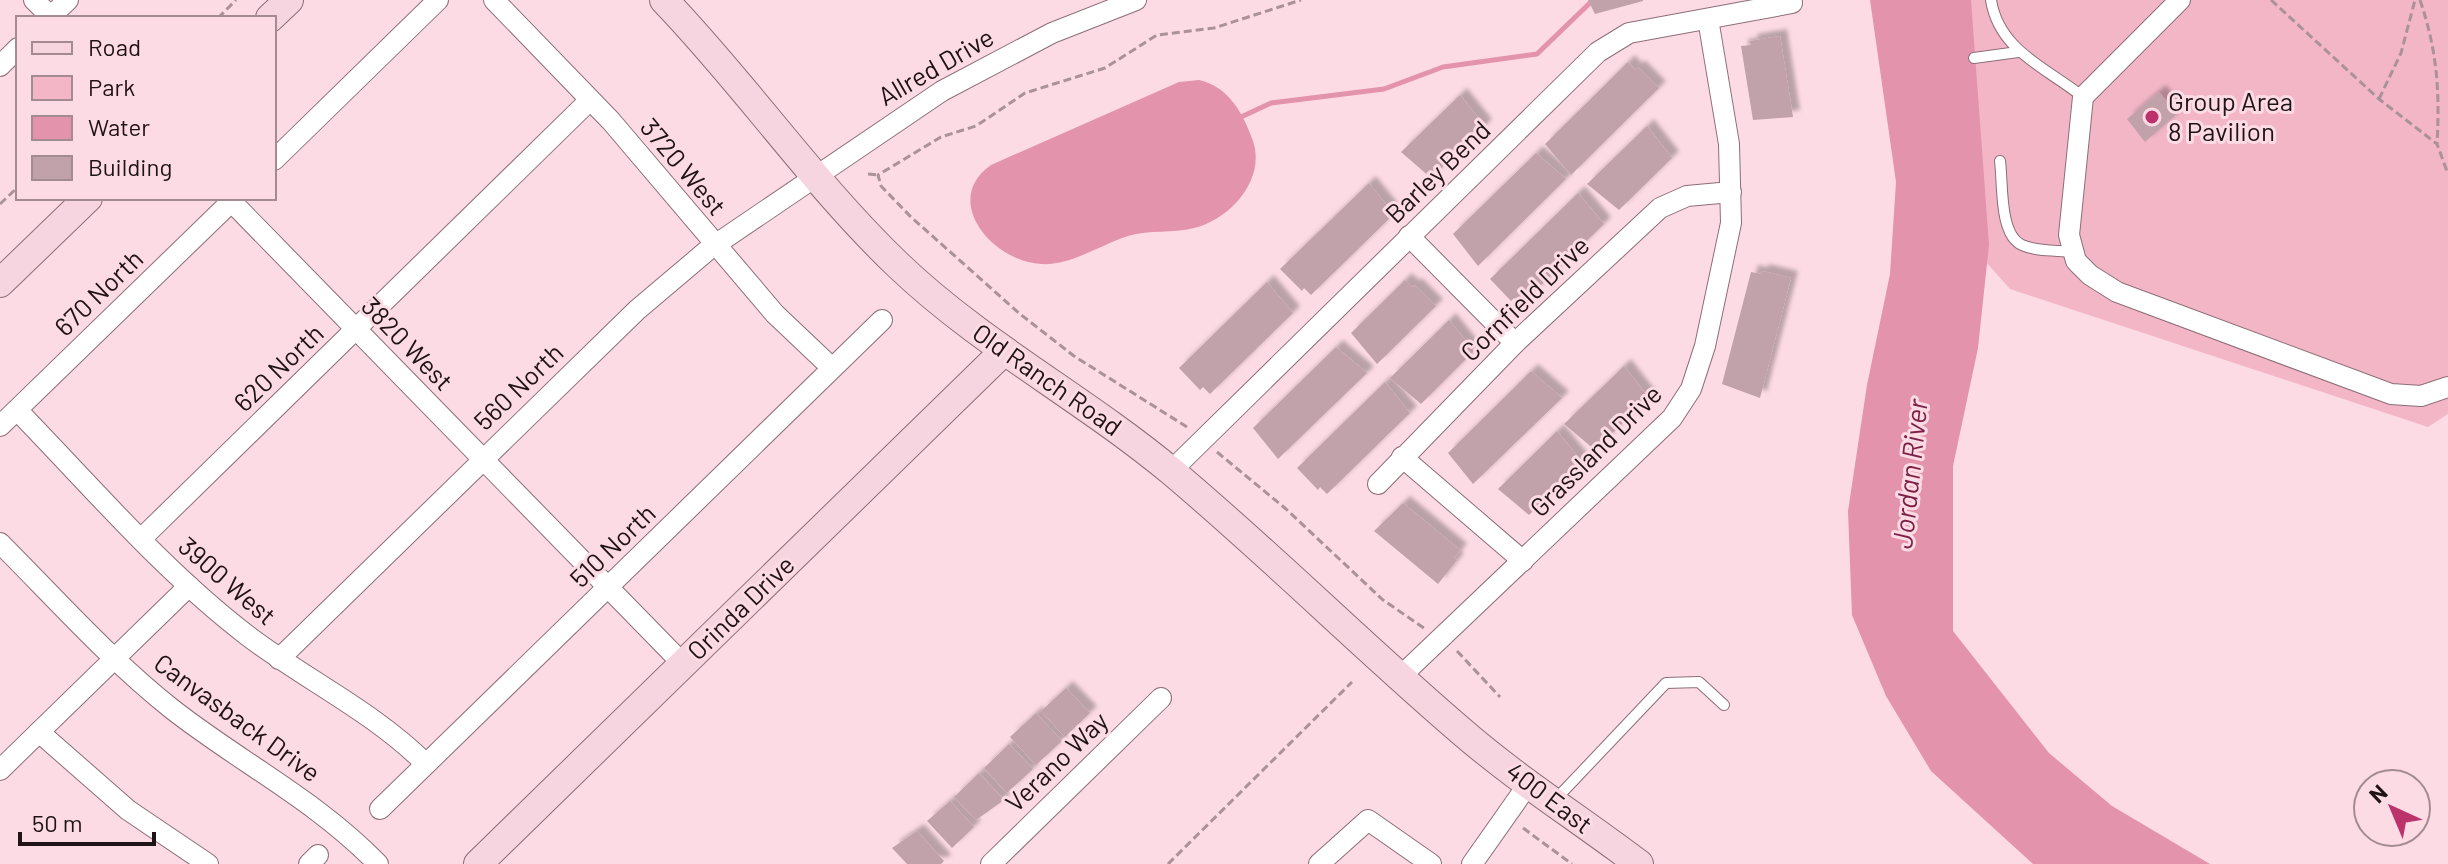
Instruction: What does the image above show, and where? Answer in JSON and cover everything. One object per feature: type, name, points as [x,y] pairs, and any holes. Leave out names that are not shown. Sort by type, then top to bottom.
[{"type":"street","points":[[34,0],[49,16]]},
{"type":"street","points":[[53,16],[68,0]]},
{"type":"street","points":[[272,16],[289,0]]},
{"type":"street","points":[[276,158],[438,0]]},
{"type":"street","name":"3720 West","points":[[494,0],[590,100],[775,314],[832,368]]},
{"type":"street","name":"Old Ranch Road","points":[[664,0],[747,92],[814,176],[899,266],[1003,352],[1104,419],[1171,471],[1461,731]]},
{"type":"street","name":"Allred Drive","points":[[814,176],[900,117],[986,67],[1075,22],[1136,0]]},
{"type":"street","points":[[2180,0],[2083,97],[2069,235],[2076,261],[2090,275],[2117,292],[2391,394],[2421,396],[2448,387]]},
{"type":"street","name":"Barley Bend","points":[[1171,471],[1409,236],[1613,41],[1629,33],[1792,3]]},
{"type":"street","name":"Grassland Drive","points":[[1402,675],[1672,418],[1691,389],[1724,265],[1731,192],[1729,144],[1708,19]]},
{"type":"street","points":[[0,66],[16,50]]},
{"type":"street","name":"620 North","points":[[142,538],[590,100]]},
{"type":"street","name":"560 North","points":[[279,659],[637,310],[715,245],[814,176]]},
{"type":"street","name":"Cornfield Drive","points":[[1378,484],[1515,343],[1660,208],[1687,196],[1731,192]]},
{"type":"street","points":[[0,283],[86,200]]},
{"type":"street","name":"670 North","points":[[0,426],[230,200]]},
{"type":"street","name":"3820 West","points":[[232,200],[683,664]]},
{"type":"street","points":[[1409,236],[1515,343]]},
{"type":"street","name":"510 North","points":[[380,809],[882,320]]},
{"type":"street","name":"Orinda Drive","points":[[478,864],[1003,352]]},
{"type":"street","name":"3900 West","points":[[17,410],[189,586],[279,659],[396,737],[426,764]]},
{"type":"street","points":[[1402,457],[1523,561]]},
{"type":"street","name":"Canvasback Drive","points":[[0,543],[114,658],[204,734],[328,816],[378,864]]},
{"type":"street","points":[[0,770],[189,586]]},
{"type":"street","name":"Verano Way","points":[[991,864],[1161,698]]},
{"type":"street","name":"400 East","points":[[1461,731],[1639,864]]},
{"type":"street","points":[[39,732],[128,810],[208,864]]},
{"type":"street","points":[[1472,864],[1529,783]]},
{"type":"street","points":[[1319,864],[1368,820],[1431,864]]},
{"type":"lane","points":[[1991,0],[2001,32],[2018,52],[2083,97]]},
{"type":"lane","points":[[1974,58],[2018,52]]},
{"type":"lane","points":[[2000,161],[2008,226],[2016,241],[2030,247],[2073,252]]},
{"type":"lane","points":[[1553,801],[1666,683],[1699,682],[1724,705]]},
{"type":"path","points":[[220,16],[236,0]]},
{"type":"path","points":[[868,174],[878,175],[941,137],[976,126],[1025,93],[1105,68],[1157,35],[1214,28],[1301,0]]},
{"type":"path","points":[[2271,0],[2379,99],[2437,144]]},
{"type":"path","points":[[2379,99],[2401,53],[2417,0]]},
{"type":"path","points":[[2417,0],[2434,42],[2439,102],[2437,144],[2448,174]]},
{"type":"path","points":[[878,175],[881,186],[911,217],[1020,314],[1074,356],[1196,432]]},
{"type":"path","points":[[0,204],[16,189]]},
{"type":"path","points":[[1220,454],[1286,509],[1383,600],[1431,633]]},
{"type":"path","points":[[1458,652],[1500,697]]},
{"type":"path","points":[[1168,864],[1352,682]]},
{"type":"path","points":[[1523,828],[1572,864]]},
{"type":"green space","points":[[1961,0],[2448,0],[2448,414],[2428,427],[2010,289],[1977,252]]},
{"type":"water","name":"Jordan River","points":[[1870,0],[1971,0],[1989,245],[1978,348],[1953,466],[1953,631],[2049,753],[2112,806],[2210,864],[2033,864],[1931,771],[1886,696],[1852,615],[1848,511],[1867,385],[1890,274],[1896,182]]},
{"type":"water","points":[[1199,80],[1210,83],[1234,103],[1249,131],[1256,156],[1250,183],[1232,207],[1220,216],[1194,228],[1128,236],[1052,264],[1023,261],[1006,253],[979,227],[972,212],[971,195],[977,180],[991,165],[1179,82]]},
{"type":"building","points":[[1588,0],[1643,0],[1643,1],[1595,14]]},
{"type":"building","points":[[1780,36],[1793,117],[1753,120],[1741,46],[1751,45],[1750,41]]},
{"type":"building","points":[[1628,62],[1635,70],[1638,67],[1659,88],[1571,175],[1545,144]]},
{"type":"building","name":"Group Area 8 Pavilion","points":[[2159,92],[2177,114],[2145,142],[2127,119]]},
{"type":"building","points":[[1460,95],[1485,126],[1431,178],[1401,152]]},
{"type":"building","points":[[1647,126],[1672,158],[1619,210],[1587,184]]},
{"type":"building","points":[[1536,153],[1566,179],[1478,266],[1453,234]]},
{"type":"building","points":[[1369,183],[1394,214],[1311,295],[1304,288],[1302,291],[1280,269]]},
{"type":"building","points":[[1578,193],[1604,224],[1521,305],[1514,298],[1511,301],[1490,279]]},
{"type":"building","points":[[1762,271],[1791,278],[1760,398],[1722,384],[1751,272],[1761,274]]},
{"type":"building","points":[[1405,280],[1412,287],[1415,285],[1436,306],[1377,364],[1351,333]]},
{"type":"building","points":[[1267,282],[1293,313],[1210,394],[1203,387],[1200,390],[1179,368]]},
{"type":"building","points":[[1449,320],[1474,351],[1421,404],[1390,378]]},
{"type":"building","points":[[1336,347],[1367,373],[1278,459],[1253,428]]},
{"type":"building","points":[[1624,366],[1649,398],[1595,450],[1564,424]]},
{"type":"building","points":[[1531,371],[1562,398],[1473,484],[1448,453]]},
{"type":"building","points":[[1385,382],[1410,413],[1327,494],[1320,487],[1318,490],[1297,468]]},
{"type":"building","points":[[1557,431],[1583,463],[1529,515],[1498,489]]},
{"type":"building","points":[[1403,503],[1460,550],[1454,558],[1457,560],[1438,584],[1374,531]]},
{"type":"building","points":[[1066,688],[1090,713],[1065,737],[1041,711]]},
{"type":"building","points":[[1036,713],[1062,741],[1036,765],[1010,737]]},
{"type":"building","points":[[1009,744],[1033,769],[1007,793],[984,768]]},
{"type":"building","points":[[979,773],[1004,800],[976,820],[954,797]]},
{"type":"building","points":[[950,801],[974,827],[952,848],[927,821]]},
{"type":"building","points":[[917,831],[944,861],[941,864],[907,864],[892,848]]},
{"type":"waterway","points":[[1241,117],[1271,103],[1384,89],[1443,67],[1537,54],[1593,0]]},
{"type":"place","name":"Group Area 8 Pavilion","points":[[2152,117]]}]
